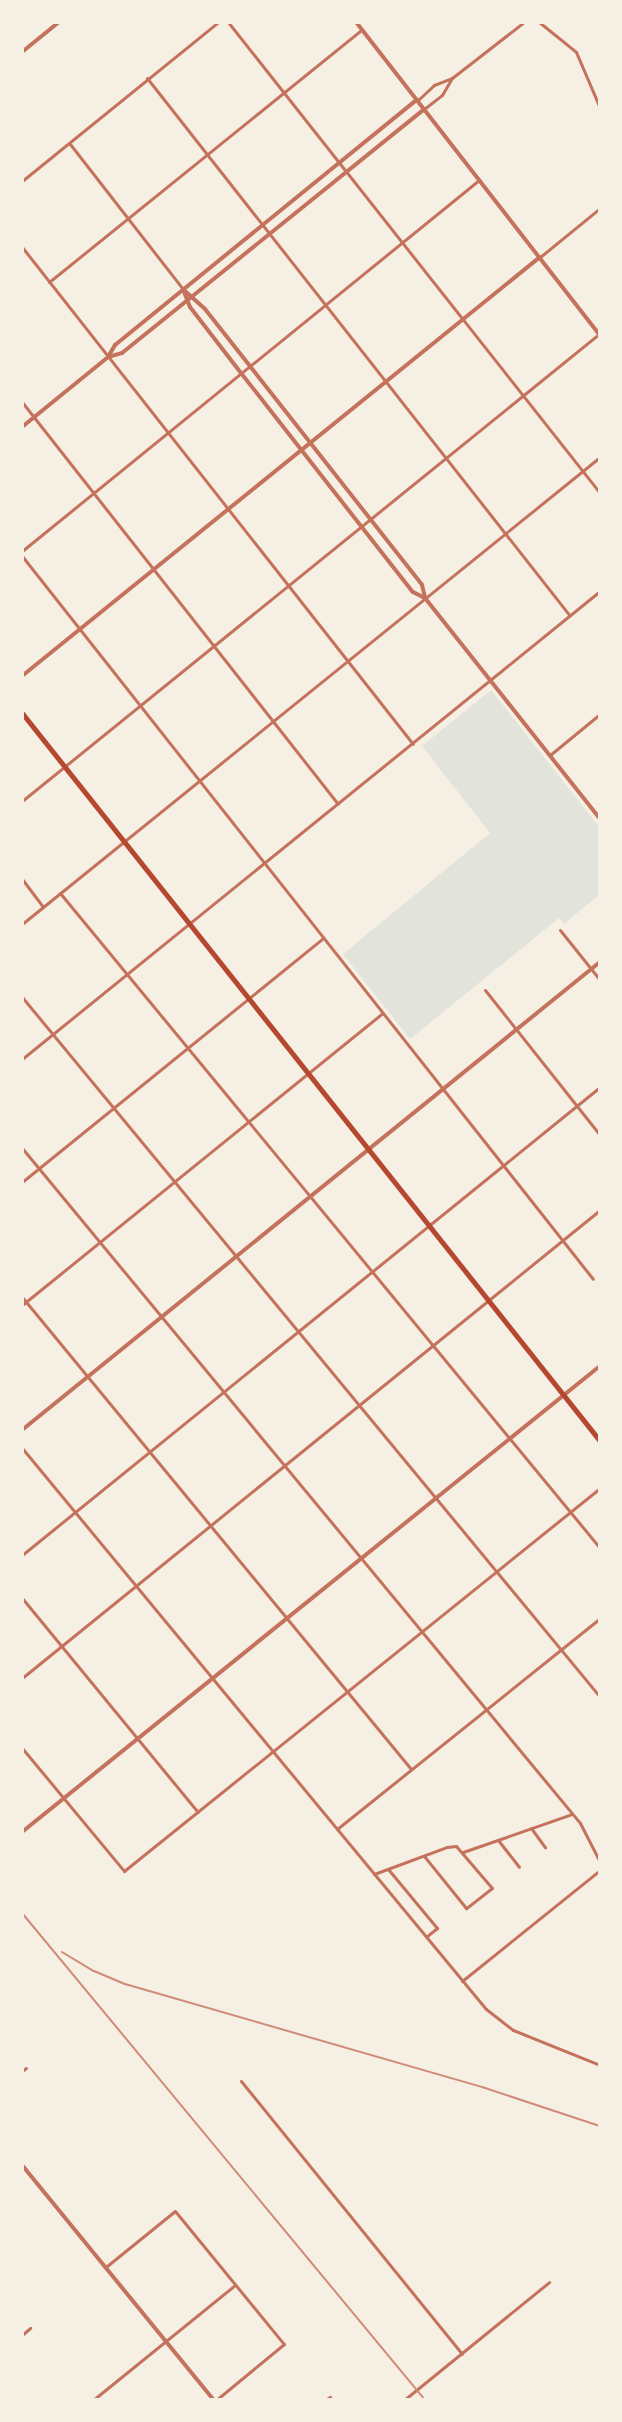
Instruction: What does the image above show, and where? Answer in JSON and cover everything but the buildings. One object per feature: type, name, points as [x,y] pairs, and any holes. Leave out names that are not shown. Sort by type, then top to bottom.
[{"type":"main road","points":[[22,713],[600,1441]]},
{"type":"street","points":[[22,52],[59,22]]},
{"type":"street","points":[[22,181],[218,22]]},
{"type":"street","points":[[228,22],[600,493]]},
{"type":"street","points":[[22,801],[600,335],[356,22]]},
{"type":"street","points":[[22,427],[108,357],[115,345],[434,85],[452,78],[524,22]]},
{"type":"street","points":[[539,22],[576,52],[600,108]]},
{"type":"street","points":[[49,282],[362,29]]},
{"type":"street","points":[[147,78],[570,616]]},
{"type":"street","points":[[108,357],[122,353],[442,95],[452,78]]},
{"type":"street","points":[[69,143],[183,289],[193,296],[371,519],[422,585],[425,598]]},
{"type":"street","points":[[480,179],[22,554],[593,1279]]},
{"type":"street","points":[[22,676],[600,208]]},
{"type":"street","points":[[22,247],[413,744]]},
{"type":"street","points":[[183,289],[186,302],[301,450],[413,592],[425,598],[600,819]]},
{"type":"street","points":[[22,402],[338,804]]},
{"type":"street","points":[[22,924],[600,457]]},
{"type":"street","points":[[22,1059],[600,591]]},
{"type":"street","points":[[550,755],[600,714]]},
{"type":"street","points":[[22,879],[43,907]]},
{"type":"street","points":[[60,893],[600,1548]]},
{"type":"street","points":[[560,930],[600,980]]},
{"type":"street","points":[[22,1182],[323,938]]},
{"type":"street","points":[[22,1430],[600,962]]},
{"type":"street","points":[[485,990],[600,1135]]},
{"type":"street","points":[[22,997],[600,1697]]},
{"type":"street","points":[[24,1303],[382,1013]]},
{"type":"street","points":[[22,1555],[600,1087]]},
{"type":"street","points":[[22,1148],[572,1814],[600,1862]]},
{"type":"street","points":[[22,1678],[600,1210]]},
{"type":"street","points":[[22,1297],[411,1769]]},
{"type":"street","points":[[22,1832],[600,1366]]},
{"type":"street","points":[[22,1448],[486,2009],[513,2030],[600,2065]]},
{"type":"street","points":[[22,1748],[124,1871],[600,1488]]},
{"type":"street","points":[[22,1598],[198,1812]]},
{"type":"street","points":[[337,1829],[600,1618]]},
{"type":"street","points":[[463,1852],[572,1814]]},
{"type":"street","points":[[531,1828],[545,1847]]},
{"type":"street","points":[[498,1840],[519,1867]]},
{"type":"street","points":[[374,1874],[424,1856],[456,1846],[492,1888],[466,1908],[424,1856]]},
{"type":"street","points":[[388,1869],[437,1928],[426,1937]]},
{"type":"street","points":[[462,1981],[600,1870]]},
{"type":"street","points":[[241,2081],[462,2354]]},
{"type":"street","points":[[22,2165],[215,2400],[284,2344],[175,2211],[106,2267]]},
{"type":"street","points":[[404,2400],[549,2282]]},
{"type":"street","points":[[93,2400],[235,2285]]},
{"type":"street","points":[[22,2335],[30,2328]]},
{"type":"shaded area","points":[[491,690],[600,828],[600,894],[564,924],[559,918],[410,1039],[343,954],[490,833],[422,746]]},
{"type":"railway","points":[[22,1913],[425,2400]]},
{"type":"railway","points":[[62,1952],[94,1971],[125,1984],[482,2087],[600,2126]]}]
